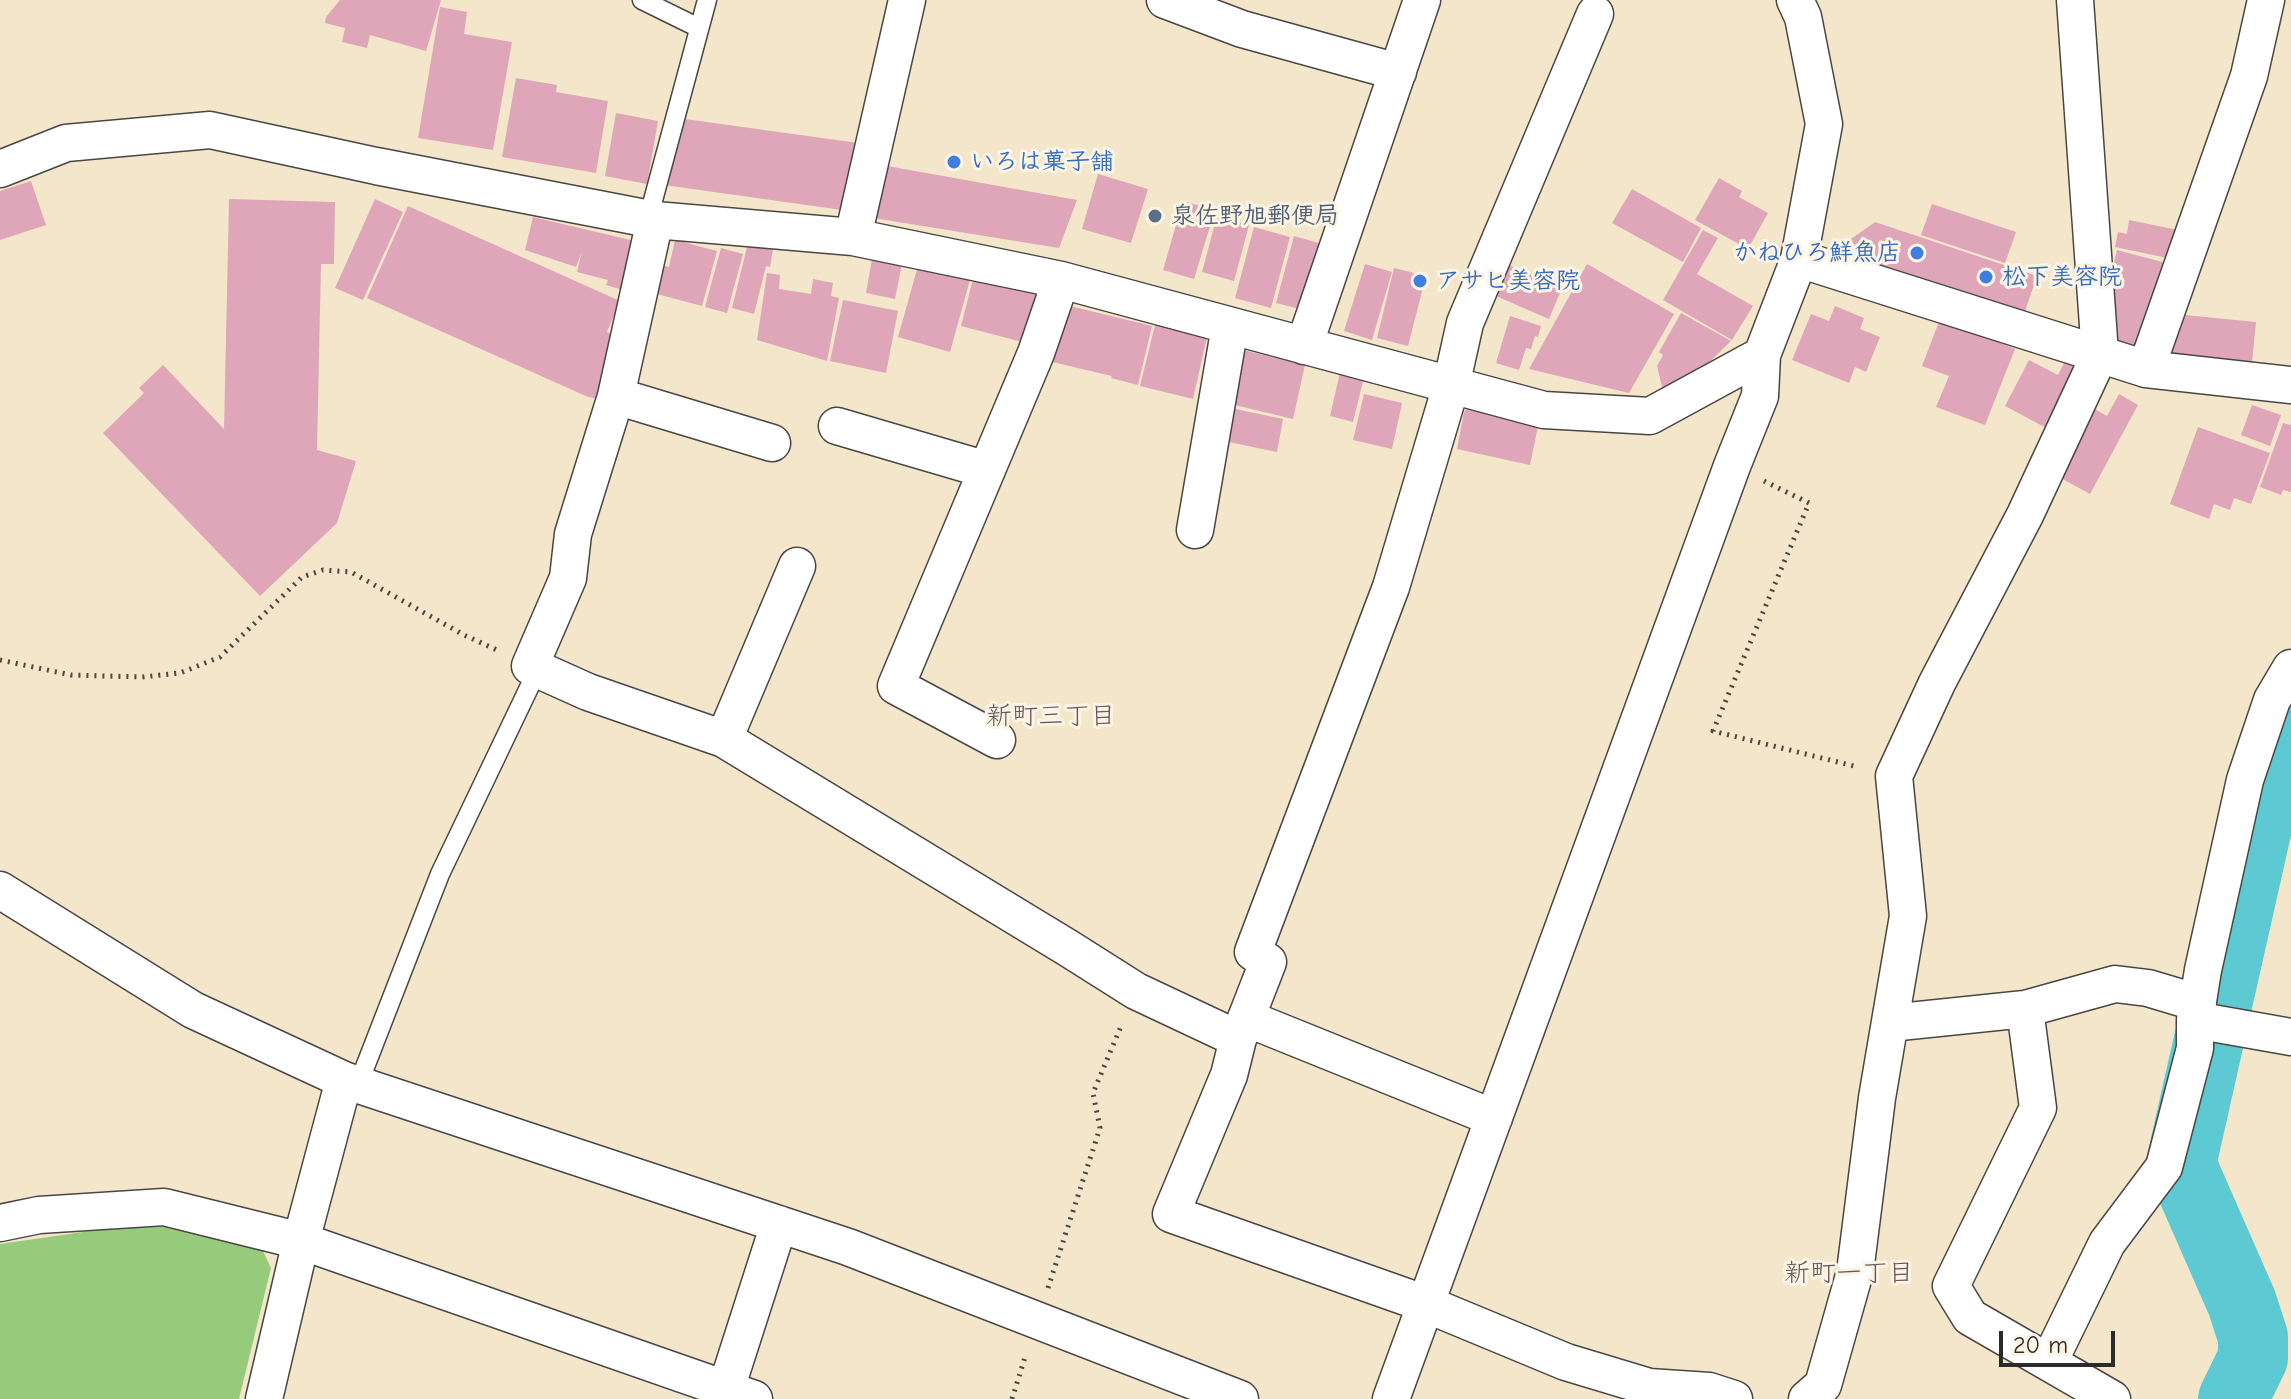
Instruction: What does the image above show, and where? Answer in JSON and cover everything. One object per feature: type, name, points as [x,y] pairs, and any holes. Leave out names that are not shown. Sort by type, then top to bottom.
[{"type":"street","points":[[853,237],[907,0]]},
{"type":"street","points":[[1165,0],[1242,29],[1398,72]]},
{"type":"street","points":[[1304,346],[1422,0]]},
{"type":"street","points":[[1391,1399],[1760,396],[1762,355],[1799,259],[1824,124],[1803,17],[1795,0]]},
{"type":"street","points":[[1807,1399],[1823,1385],[1855,1272],[1877,1098],[1908,916],[1894,776],[1937,683],[2025,515],[2100,354],[2075,0]]},
{"type":"street","points":[[2146,369],[2249,76],[2266,0]]},
{"type":"street","points":[[1595,14],[1465,323],[1451,386],[1391,587],[1253,952],[1268,962],[1242,1028],[1229,1075],[1171,1214],[1426,1304],[1566,1362],[1649,1387],[1709,1391],[1734,1399]]},
{"type":"street","points":[[0,169],[66,143],[210,130],[651,220],[853,237],[1061,280],[1544,410],[1650,416],[1762,355]]},
{"type":"street","points":[[651,220],[616,396],[573,534],[568,578],[534,668],[588,692],[724,739],[1136,991],[1494,1118]]},
{"type":"street","points":[[1799,259],[2146,369],[2291,385]]},
{"type":"street","points":[[997,740],[896,686],[1036,353],[1061,280]]},
{"type":"street","points":[[1195,530],[1230,326]]},
{"type":"street","points":[[616,396],[772,443]]},
{"type":"street","points":[[837,426],[987,470]]},
{"type":"street","points":[[724,739],[797,566]]},
{"type":"street","points":[[2049,1362],[2107,1243],[2164,1167],[2195,1048],[2207,1018],[2245,780],[2272,700],[2291,668]]},
{"type":"street","points":[[0,890],[193,1010],[351,1082],[848,1247],[1240,1399]]},
{"type":"street","points":[[1890,1023],[2025,1009],[2115,984],[2148,988],[2207,1018],[2291,1037]]},
{"type":"street","points":[[2025,1009],[2038,1108],[1951,1286],[1970,1317],[2112,1399]]},
{"type":"street","points":[[264,1399],[301,1241],[351,1082]]},
{"type":"street","points":[[0,1223],[39,1215],[164,1207],[301,1241],[740,1394],[779,1224]]},
{"type":"lane","points":[[642,0],[699,28]]},
{"type":"lane","points":[[651,220],[707,0]]},
{"type":"lane","points":[[351,1082],[440,874],[534,668]]},
{"type":"path","points":[[1732,466],[1809,503],[1713,731],[1894,776]]},
{"type":"path","points":[[0,660],[71,675],[142,677],[180,673],[220,657],[302,577],[323,570],[351,572],[464,635],[534,668]]},
{"type":"path","points":[[1012,1399],[1100,1128],[1093,1093],[1136,991]]},
{"type":"green space","points":[[145,1223],[262,1249],[271,1268],[239,1399],[0,1399],[0,1244]]},
{"type":"building","points":[[340,0],[441,0],[426,51],[370,35],[367,48],[342,42],[345,28],[325,23],[326,17]]},
{"type":"building","points":[[440,7],[467,12],[464,34],[512,42],[493,150],[418,138]]},
{"type":"building","points":[[516,78],[557,85],[556,92],[608,101],[596,173],[502,157]]},
{"type":"building","points":[[616,113],[658,121],[647,184],[605,176]]},
{"type":"building","points":[[678,118],[858,143],[849,211],[664,185]]},
{"type":"building","points":[[876,164],[1077,200],[1059,248],[867,217]]},
{"type":"building","points":[[1098,174],[1148,189],[1131,243],[1082,229]]},
{"type":"building","points":[[1719,178],[1742,191],[1739,197],[1768,213],[1748,249],[1695,220]]},
{"type":"building","points":[[31,181],[46,225],[0,240],[0,191]]},
{"type":"building","points":[[1632,189],[1701,228],[1683,262],[1612,223]]},
{"type":"building","points":[[229,199],[335,202],[334,264],[321,264],[317,450],[356,461],[337,523],[260,596],[103,433],[144,393],[139,388],[163,365],[224,429]]},
{"type":"building","points":[[375,199],[403,212],[363,300],[335,288]]},
{"type":"building","points":[[1183,201],[1215,210],[1194,279],[1163,270]]},
{"type":"building","points":[[1932,204],[2016,232],[2005,263],[1921,235]]},
{"type":"building","points":[[408,206],[620,301],[607,332],[615,336],[599,399],[588,397],[367,298]]},
{"type":"building","points":[[1217,216],[1249,225],[1234,281],[1202,272]]},
{"type":"building","points":[[533,217],[639,242],[626,291],[606,285],[608,280],[577,272],[582,251],[576,267],[525,250]]},
{"type":"building","points":[[2129,220],[2178,230],[2172,259],[2115,247],[2118,232],[2127,234]]},
{"type":"building","points":[[1875,222],[2037,276],[2024,314],[1862,259],[1851,239]]},
{"type":"building","points":[[1254,227],[1290,237],[1271,308],[1235,298]]},
{"type":"building","points":[[1703,230],[1718,238],[1697,274],[1753,306],[1732,340],[1663,300]]},
{"type":"building","points":[[1294,236],[1326,245],[1308,311],[1276,303]]},
{"type":"building","points":[[675,240],[717,251],[702,306],[646,291],[653,263],[669,267]]},
{"type":"building","points":[[748,243],[774,244],[770,267],[766,266],[754,314],[732,308]]},
{"type":"building","points":[[721,248],[743,254],[727,313],[705,307]]},
{"type":"building","points":[[874,248],[904,254],[895,299],[866,293]]},
{"type":"building","points":[[2117,250],[2174,265],[2147,352],[2110,340],[2109,283]]},
{"type":"building","points":[[921,255],[973,269],[950,352],[898,337]]},
{"type":"building","points":[[1365,264],[1392,272],[1372,340],[1344,331]]},
{"type":"building","points":[[1587,264],[1674,314],[1629,393],[1529,369]]},
{"type":"building","points":[[1509,265],[1562,288],[1549,319],[1496,296]]},
{"type":"building","points":[[1394,268],[1426,276],[1408,346],[1377,338]]},
{"type":"building","points":[[975,271],[1043,289],[1030,344],[961,326]]},
{"type":"building","points":[[767,273],[780,275],[779,289],[811,294],[813,279],[833,283],[831,296],[839,298],[827,361],[757,340]]},
{"type":"building","points":[[843,300],[898,311],[886,373],[830,361]]},
{"type":"building","points":[[1062,304],[1152,326],[1138,385],[1048,361]]},
{"type":"building","points":[[1835,306],[1864,318],[1860,329],[1880,337],[1866,372],[1855,367],[1849,383],[1792,360],[1811,314],[1829,321]]},
{"type":"building","points":[[1681,313],[1731,341],[1692,379],[1663,391],[1657,366],[1663,355],[1659,352]]},
{"type":"building","points":[[2175,314],[2256,322],[2252,363],[2166,355]]},
{"type":"building","points":[[1510,316],[1541,326],[1531,349],[1526,348],[1519,370],[1496,363]]},
{"type":"building","points":[[1940,319],[2015,349],[1985,425],[1936,407],[1949,376],[1922,366]]},
{"type":"building","points":[[1155,325],[1207,337],[1193,399],[1140,386]]},
{"type":"building","points":[[1239,349],[1305,365],[1293,419],[1226,403]]},
{"type":"building","points":[[2029,360],[2058,375],[2065,361],[2083,370],[2052,431],[2005,406]]},
{"type":"building","points":[[1341,368],[1365,373],[1353,422],[1330,416]]},
{"type":"building","points":[[1364,394],[1402,403],[1392,449],[1353,440]]},
{"type":"building","points":[[2119,394],[2138,405],[2090,494],[2057,476],[2093,408],[2107,416]]},
{"type":"building","points":[[2252,405],[2281,415],[2270,446],[2241,435]]},
{"type":"building","points":[[1469,406],[1539,421],[1530,465],[1457,449],[1464,412]]},
{"type":"building","points":[[1226,407],[1283,419],[1277,452],[1219,440]]},
{"type":"building","points":[[2283,423],[2291,425],[2291,492],[2283,490],[2281,495],[2260,487]]},
{"type":"building","points":[[2198,427],[2270,453],[2251,504],[2234,498],[2230,510],[2214,504],[2209,519],[2170,504]]},
{"type":"waterway","points":[[2233,1399],[2253,1358],[2253,1337],[2242,1303],[2181,1164],[2276,743],[2291,703]]},
{"type":"place","name":"いろは菓子舗","points":[[954,162]]},
{"type":"place","name":"泉佐野旭郵便局","points":[[1155,216]]},
{"type":"place","name":"かねひろ鮮魚店","points":[[1917,253]]},
{"type":"place","name":"松下美容院","points":[[1986,277]]},
{"type":"place","name":"アサヒ美容院","points":[[1420,281]]},
{"type":"district","name":"新町三丁目","points":[[1051,717]]},
{"type":"district","name":"新町一丁目","points":[[1849,1274]]}]
